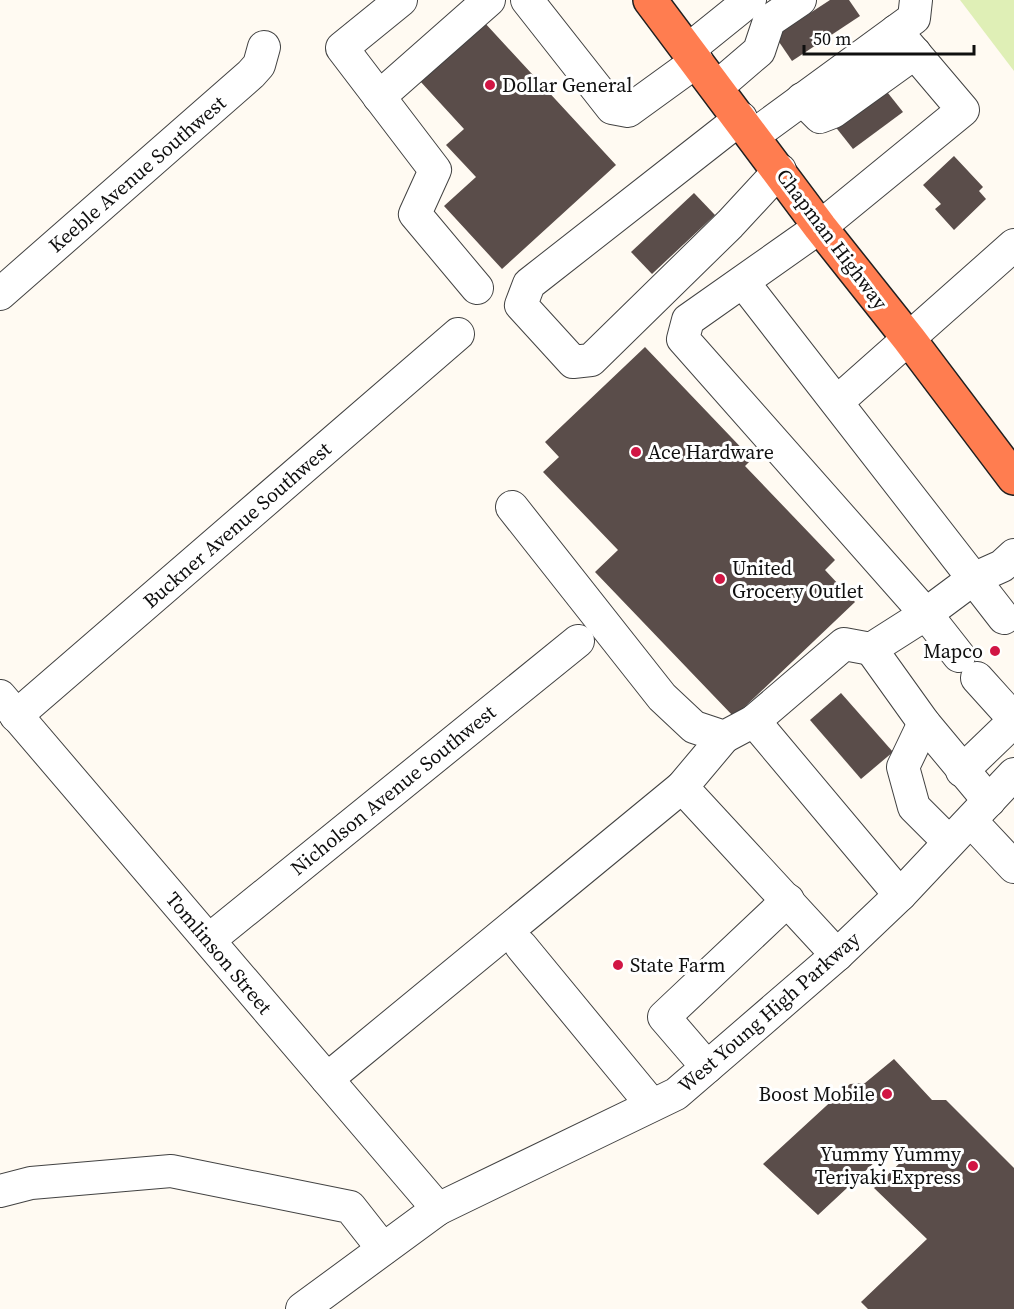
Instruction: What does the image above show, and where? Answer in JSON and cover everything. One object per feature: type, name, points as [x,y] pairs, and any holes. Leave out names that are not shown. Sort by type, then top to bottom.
[{"type":"highway","name":"Chapman Highway","points":[[650,0],[780,170],[820,227],[909,339],[1014,478]]},
{"type":"street","points":[[401,0],[342,48],[435,170],[415,214],[477,288]]},
{"type":"street","points":[[379,96],[489,0]]},
{"type":"street","points":[[527,0],[612,108],[628,111],[692,56],[757,7],[800,0]]},
{"type":"street","points":[[780,170],[730,224],[591,360],[573,362],[521,305],[529,284],[747,127],[906,42],[914,18],[916,0]]},
{"type":"street","points":[[717,87],[759,51],[757,7]]},
{"type":"street","points":[[906,42],[963,110],[820,227],[688,320],[683,339],[926,614],[1014,720],[962,771]]},
{"type":"street","name":"Keeble Avenue Southwest","points":[[0,294],[251,74],[259,65],[264,47]]},
{"type":"street","points":[[837,402],[1014,245]]},
{"type":"street","points":[[743,282],[1004,618]]},
{"type":"street","name":"Buckner Avenue Southwest","points":[[8,706],[458,334]]},
{"type":"street","points":[[512,507],[662,697],[694,727],[724,737]]},
{"type":"street","points":[[327,1080],[682,787],[724,737],[754,721],[844,644],[871,649],[926,614],[973,579],[1010,567]]},
{"type":"street","name":"Nicholson Avenue Southwest","points":[[209,940],[578,641]]},
{"type":"street","points":[[871,649],[962,771],[970,821]]},
{"type":"street","name":"Tomlinson Street","points":[[8,706],[438,1209]]},
{"type":"street","points":[[754,721],[900,895]]},
{"type":"street","points":[[924,723],[903,766],[914,807],[970,821],[1014,867]]},
{"type":"street","name":"West Young High Parkway","points":[[302,1309],[438,1209],[676,1094],[837,955],[900,895],[1014,774]]},
{"type":"street","points":[[682,787],[837,955]]},
{"type":"street","points":[[708,1067],[664,1017],[788,900]]},
{"type":"street","points":[[521,946],[652,1105]]},
{"type":"street","points":[[0,1191],[31,1183],[171,1171],[351,1207],[384,1249]]},
{"type":"green space","points":[[960,0],[1014,0],[1014,71]]},
{"type":"building","points":[[830,0],[849,0],[860,16],[792,61],[775,36]]},
{"type":"building","points":[[484,22],[616,165],[502,269],[444,206],[476,177],[446,145],[464,129],[420,81]]},
{"type":"building","points":[[884,88],[903,112],[853,149],[834,125]]},
{"type":"building","points":[[954,156],[983,187],[979,191],[986,199],[954,230],[935,209],[941,204],[923,185]]},
{"type":"building","points":[[694,193],[715,215],[652,274],[631,252]]},
{"type":"building","points":[[645,347],[752,459],[745,466],[835,560],[825,570],[855,602],[734,717],[595,572],[618,550],[543,472],[559,457],[545,442]]},
{"type":"building","points":[[841,693],[893,752],[861,779],[810,720]]},
{"type":"building","points":[[894,1059],[932,1100],[946,1100],[1014,1168],[1014,1309],[868,1309],[861,1302],[927,1239],[874,1188],[904,1159],[891,1147],[818,1215],[763,1164],[850,1084],[865,1083]]},
{"type":"place","name":"Dollar General","points":[[490,85]]},
{"type":"place","name":"Ace Hardware","points":[[636,452]]},
{"type":"place","name":"United Grocery Outlet","points":[[720,579]]},
{"type":"place","name":"Mapco","points":[[995,651]]},
{"type":"place","name":"State Farm","points":[[618,965]]},
{"type":"place","name":"Boost Mobile","points":[[887,1094]]},
{"type":"place","name":"Yummy Yummy Teriyaki Express","points":[[973,1166]]}]
